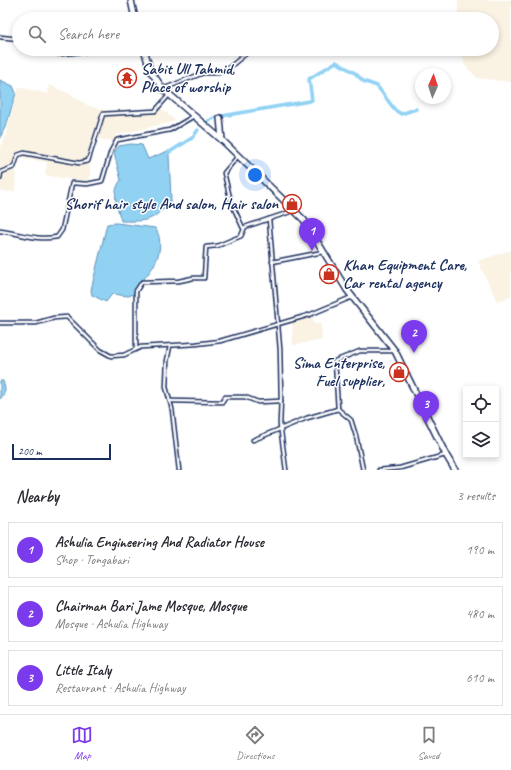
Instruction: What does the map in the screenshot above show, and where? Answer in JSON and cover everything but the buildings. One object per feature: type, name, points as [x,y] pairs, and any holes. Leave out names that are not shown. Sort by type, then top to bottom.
[{"type":"highway","points":[[131,0],[134,12]]},
{"type":"highway","points":[[146,56],[150,70],[163,89],[222,140],[304,220],[352,297],[395,351],[446,455],[455,470]]},
{"type":"highway","points":[[220,118],[222,140]]},
{"type":"street","points":[[0,37],[12,38]]},
{"type":"street","points":[[163,89],[203,73],[219,73],[224,71],[243,56]]},
{"type":"street","points":[[0,178],[1,172],[14,167],[18,155],[24,153],[79,163],[88,161],[103,114],[156,112],[169,94]]},
{"type":"street","points":[[0,231],[15,232],[39,239],[57,237],[62,230],[72,183],[92,184],[102,181],[111,151],[117,140],[170,130],[194,116]]},
{"type":"street","points":[[238,156],[224,173],[231,202],[243,229]]},
{"type":"street","points":[[136,349],[135,302],[136,291],[142,282],[179,281],[193,278],[204,278],[205,248],[217,246],[241,236],[245,226],[294,210]]},
{"type":"street","points":[[269,219],[278,323],[281,430],[286,470]]},
{"type":"street","points":[[272,262],[323,252]]},
{"type":"street","points":[[0,323],[36,323],[62,316],[73,322],[100,350],[111,356],[124,355],[136,349],[196,344],[220,340],[309,315],[352,297]]},
{"type":"street","points":[[170,346],[166,375],[167,394],[170,401],[179,470]]},
{"type":"street","points":[[362,470],[356,436],[350,420],[338,409],[335,361],[360,351],[395,351]]},
{"type":"street","points":[[170,401],[222,402],[225,397],[245,397],[258,402],[281,401]]},
{"type":"street","points":[[253,440],[281,430],[307,418],[338,409]]},
{"type":"street","points":[[379,470],[400,468],[446,455]]},
{"type":"shaded area","points":[[458,0],[511,0],[511,82],[477,78],[465,65],[462,56],[499,56],[499,12],[458,12]]},
{"type":"shaded area","points":[[49,85],[70,94],[89,106],[104,110],[152,109],[157,105],[176,121],[116,135],[114,141],[97,139],[90,166],[89,183],[45,175],[47,162],[16,158],[15,192],[0,191],[0,147],[4,140],[19,87],[48,94]]},
{"type":"shaded area","points":[[511,250],[511,297],[497,301],[478,261]]},
{"type":"shaded area","points":[[313,317],[314,324],[321,323],[322,340],[293,345],[292,322]]},
{"type":"water","points":[[0,80],[13,86],[16,93],[7,123],[0,138]]},
{"type":"water","points":[[131,144],[142,145],[148,159],[168,151],[171,199],[166,209],[161,210],[153,217],[143,220],[121,221],[116,200],[116,190],[121,180],[114,153],[119,146]]},
{"type":"water","points":[[116,223],[155,228],[158,233],[160,244],[156,261],[134,294],[128,296],[112,294],[106,302],[92,295],[91,290],[107,224]]},
{"type":"water","points":[[0,381],[3,381],[5,389],[0,399]]},
{"type":"waterway","points":[[205,123],[216,117],[310,101],[312,100],[309,79],[336,62],[355,73],[363,81],[377,86],[395,110],[401,114],[416,109]]},
{"type":"waterway","points":[[168,153],[192,138],[198,130]]},
{"type":"place","name":"Sabit Ull Tahmid, Place of worship","points":[[127,78]]},
{"type":"place","name":"Shorif hair style And salon, Hair salon","points":[[292,204]]},
{"type":"place","name":"Ashulia Engineering And Radiator House","points":[[312,251]]},
{"type":"place","name":"Khan Equipment Care, Car rental agency","points":[[329,274]]},
{"type":"place","name":"Chairman Bari Jame Mosque, Mosque","points":[[414,353]]},
{"type":"place","name":"Sima Enterprise, Fuel supplier,","points":[[399,372]]},
{"type":"place","name":"Little Italy","points":[[426,424]]}]
